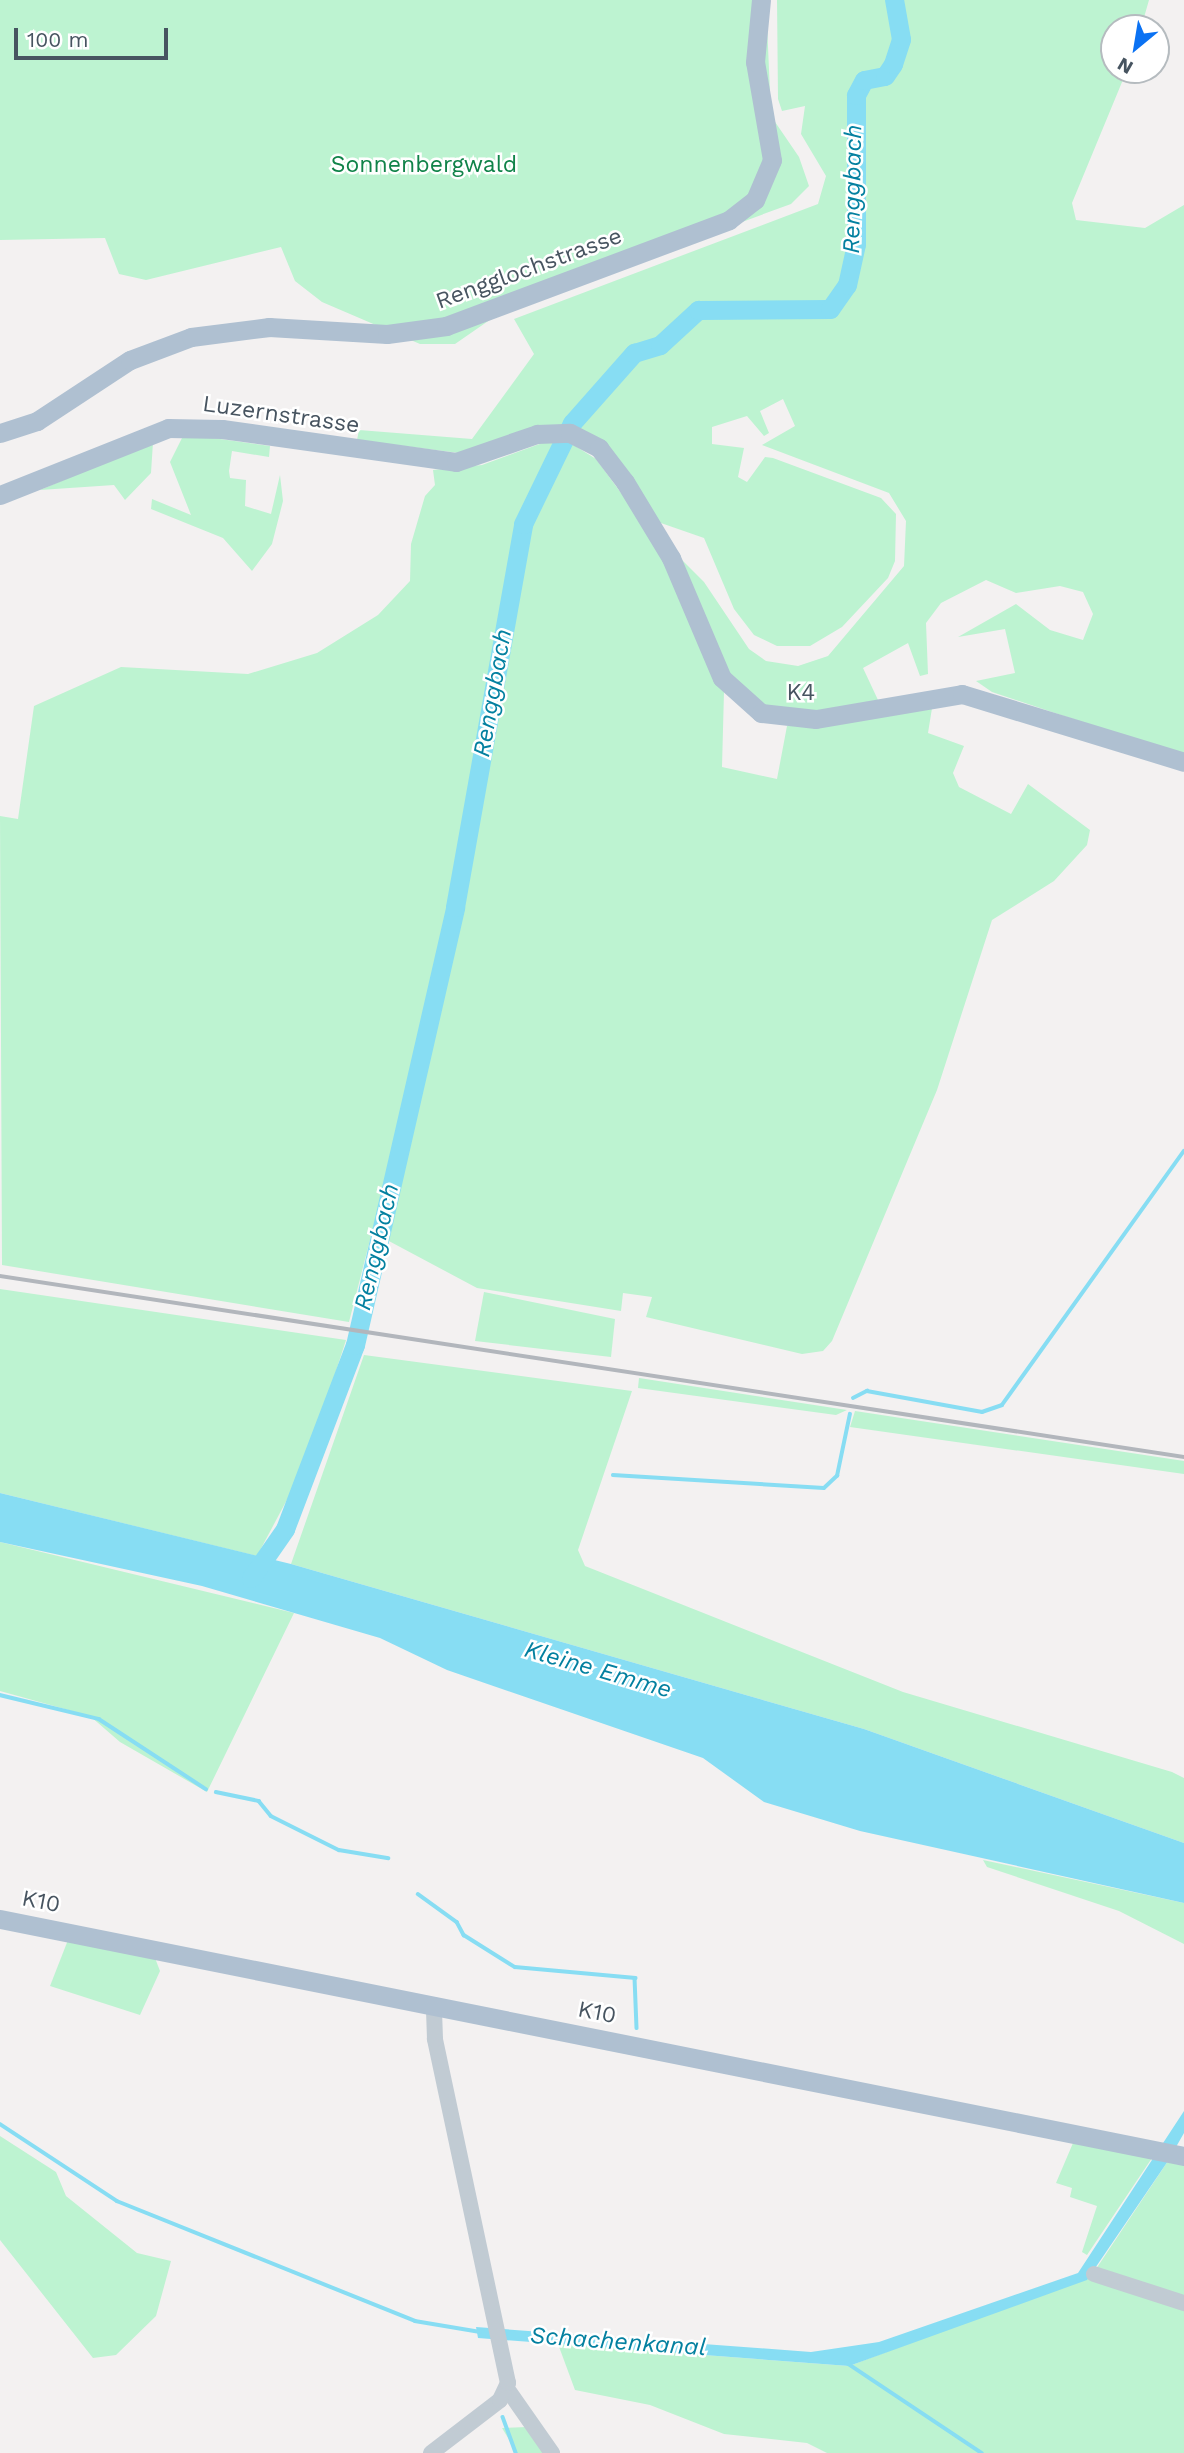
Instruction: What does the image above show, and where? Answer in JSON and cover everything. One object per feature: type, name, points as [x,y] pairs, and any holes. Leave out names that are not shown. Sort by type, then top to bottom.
[{"type":"main road","name":"Rengglochstrasse","points":[[0,433],[37,421],[130,360],[191,337],[269,327],[406,333],[534,298],[729,220],[762,190],[772,160],[754,62],[761,0]]},
{"type":"main road","name":"Luzernstrasse","points":[[0,495],[168,428],[222,429],[456,462],[537,434],[563,432]]},
{"type":"main road","name":"K4","points":[[563,432],[593,443],[662,541],[722,678],[761,713],[816,719],[962,694],[1184,762]]},
{"type":"main road","name":"K10","points":[[0,1919],[1171,2153]]},
{"type":"street","points":[[434,2005],[435,2039],[499,2334],[508,2390],[552,2453]]},
{"type":"street","points":[[1094,2274],[1184,2303]]},
{"type":"street","points":[[431,2453],[508,2390]]},
{"type":"green space","name":"Sonnenbergwald","points":[[0,0],[766,0],[771,116],[799,157],[809,186],[791,204],[507,308],[455,344],[420,344],[322,302],[295,281],[281,247],[146,280],[119,274],[105,238],[0,240]]},
{"type":"green space","points":[[777,0],[1149,0],[1145,14],[1100,14],[1100,84],[1121,84],[1072,203],[1076,220],[1145,228],[1184,205],[1184,756],[992,692],[976,681],[1015,673],[1005,629],[958,637],[1016,604],[1050,630],[1083,640],[1093,614],[1083,592],[1060,586],[1016,593],[986,580],[941,603],[926,623],[928,674],[920,676],[908,643],[863,668],[878,700],[809,713],[766,709],[730,678],[679,557],[704,582],[749,649],[766,661],[798,666],[828,656],[904,566],[906,521],[889,493],[762,445],[795,426],[783,399],[760,411],[769,433],[764,436],[747,416],[712,427],[712,444],[744,448],[738,477],[747,482],[765,457],[773,458],[881,498],[896,514],[895,561],[888,578],[842,627],[810,646],[777,646],[754,635],[734,609],[704,538],[658,522],[581,429],[467,454],[357,440],[359,430],[472,439],[534,354],[514,319],[818,204],[826,176],[801,134],[805,106],[782,111],[778,99]]},
{"type":"green space","points":[[184,434],[270,446],[269,457],[232,451],[229,471],[230,478],[246,480],[245,506],[271,514],[280,475],[283,501],[272,544],[252,571],[223,538],[151,509],[152,499],[191,515],[170,462]]},
{"type":"green space","points":[[153,442],[151,473],[125,500],[114,485],[40,490]]},
{"type":"green space","points":[[545,442],[572,444],[596,459],[655,539],[724,692],[722,767],[777,779],[787,726],[933,702],[928,733],[964,746],[953,773],[959,787],[1011,814],[1028,784],[1090,830],[1087,845],[1054,881],[992,920],[937,1090],[832,1341],[823,1351],[802,1354],[646,1317],[652,1297],[623,1293],[621,1311],[477,1288],[372,1232],[349,1322],[2,1265],[0,816],[18,819],[34,706],[121,667],[248,674],[317,653],[378,615],[410,581],[411,544],[425,496],[435,485],[433,470],[482,465]]},
{"type":"green space","points":[[0,1289],[346,1340],[306,1464],[257,1556],[0,1493]]},
{"type":"green space","points":[[484,1292],[615,1319],[611,1357],[475,1341]]},
{"type":"green space","points":[[364,1355],[632,1391],[578,1550],[585,1566],[903,1692],[1172,1772],[1184,1778],[1184,1843],[864,1729],[291,1564]]},
{"type":"green space","points":[[639,1378],[847,1410],[836,1415],[638,1388]]},
{"type":"green space","points":[[855,1411],[1184,1461],[1184,1474],[850,1427]]},
{"type":"green space","points":[[0,1542],[294,1613],[207,1792],[120,1742],[90,1716],[0,1691]]},
{"type":"green space","points":[[983,1860],[1184,1903],[1184,1944],[1119,1911],[987,1867]]},
{"type":"green space","points":[[68,1940],[155,1958],[160,1971],[140,2015],[50,1986]]},
{"type":"green space","points":[[0,2136],[56,2172],[66,2196],[137,2253],[171,2261],[156,2316],[116,2355],[93,2358],[0,2240]]},
{"type":"green space","points":[[1073,2143],[1152,2158],[1087,2255],[1082,2252],[1097,2206],[1070,2197],[1072,2188],[1056,2183]]},
{"type":"green space","points":[[1168,2161],[1184,2164],[1184,2300],[1094,2272]]},
{"type":"green space","points":[[1091,2275],[1184,2305],[1184,2453],[827,2453],[807,2443],[724,2434],[650,2405],[575,2390],[558,2344],[849,2366]]},
{"type":"green space","points":[[527,2427],[545,2453],[517,2453],[502,2428]]},
{"type":"water","name":"Kleine Emme","points":[[0,1493],[291,1564],[864,1729],[1184,1843],[1184,1903],[860,1831],[764,1802],[703,1758],[447,1670],[380,1638],[202,1586],[0,1542]]},
{"type":"water","points":[[1184,2111],[1184,2133],[1168,2161],[1087,2280],[849,2366],[478,2338],[476,2327],[811,2352],[879,2342],[1078,2273]]},
{"type":"waterway","name":"Renggbach","points":[[251,1578],[285,1529],[355,1345],[455,907],[523,524],[572,423],[634,353],[660,345],[698,310],[830,309],[847,285],[856,244],[856,95],[864,80],[885,76],[893,64],[901,39],[894,0]]},
{"type":"waterway","points":[[853,1398],[867,1391],[982,1412],[1002,1405],[1184,1151]]},
{"type":"waterway","points":[[613,1475],[824,1488],[837,1476],[850,1414]]},
{"type":"waterway","points":[[0,1695],[99,1719],[206,1789]]},
{"type":"waterway","points":[[216,1792],[259,1801],[271,1816],[339,1850],[388,1858]]},
{"type":"waterway","points":[[418,1894],[457,1922],[464,1935],[515,1967],[635,1978],[637,2028]]},
{"type":"waterway","name":"Schachenkanal","points":[[0,2124],[117,2201],[415,2321],[480,2332]]},
{"type":"waterway","points":[[847,2363],[982,2453]]},
{"type":"waterway","points":[[503,2417],[516,2453]]},
{"type":"railway","points":[[0,1276],[1184,1457]]}]
